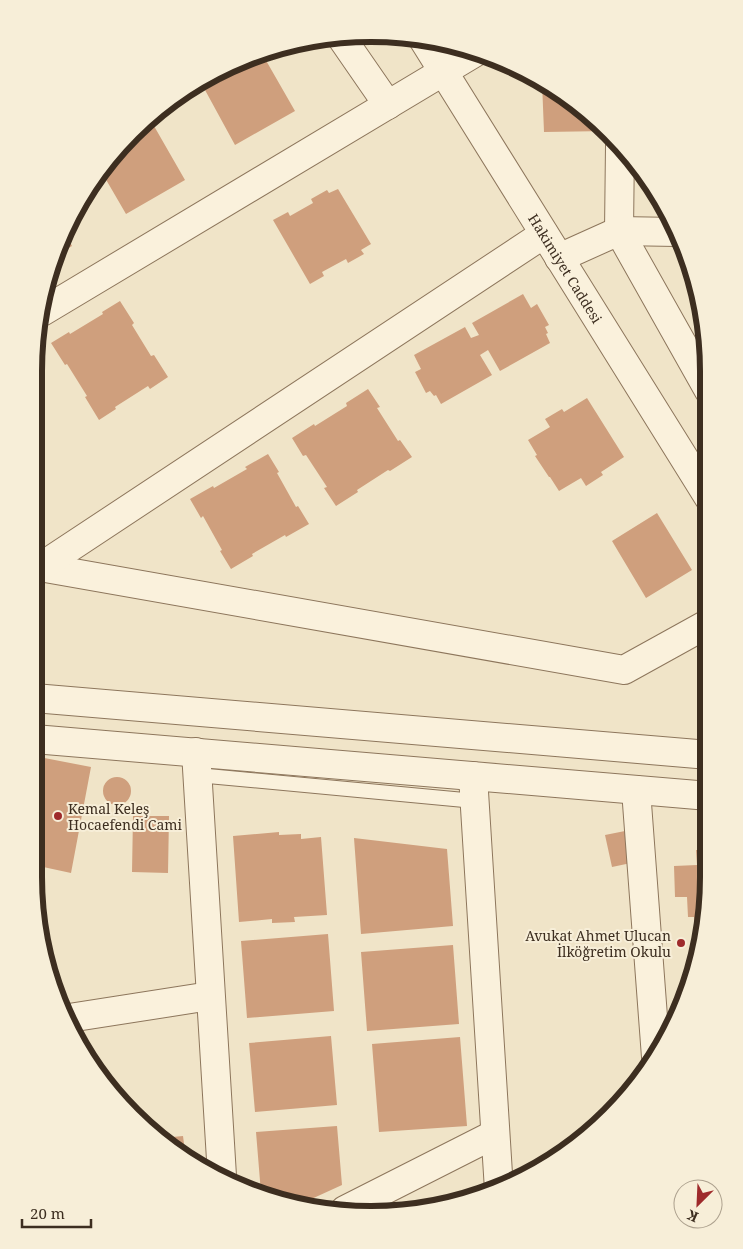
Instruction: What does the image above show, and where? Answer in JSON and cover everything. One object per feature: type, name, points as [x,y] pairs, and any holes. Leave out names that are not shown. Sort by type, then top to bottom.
[{"type":"street","points":[[345,43],[388,106]]},
{"type":"street","name":"Hakimiyet Caddesi","points":[[428,48],[700,485]]},
{"type":"street","points":[[49,308],[468,57]]},
{"type":"street","points":[[620,156],[619,231],[700,377]]},
{"type":"street","points":[[559,258],[619,231],[669,232]]},
{"type":"street","points":[[42,564],[544,234]]},
{"type":"street","points":[[42,568],[624,670],[700,627]]},
{"type":"street","points":[[42,699],[700,754]]},
{"type":"street","points":[[42,740],[196,764],[474,789],[636,790],[700,795]]},
{"type":"street","points":[[196,764],[222,1170]]},
{"type":"street","points":[[474,789],[498,1180]]},
{"type":"street","points":[[636,790],[655,1044]]},
{"type":"street","points":[[74,1017],[210,996]]},
{"type":"street","points":[[353,1206],[495,1134]]},
{"type":"building","points":[[266,60],[295,111],[235,145],[205,90],[240,70]]},
{"type":"building","points":[[542,91],[572,110],[596,131],[544,132]]},
{"type":"building","points":[[154,126],[185,180],[126,214],[105,178],[124,155]]},
{"type":"building","points":[[338,189],[371,244],[361,250],[364,254],[348,263],[346,259],[322,272],[324,276],[310,284],[273,220],[288,212],[290,216],[313,203],[311,199],[327,190],[329,193]]},
{"type":"building","points":[[523,294],[531,308],[537,304],[549,325],[545,327],[550,343],[500,371],[488,350],[480,355],[492,375],[441,404],[436,395],[434,396],[430,391],[426,393],[415,372],[421,369],[414,355],[465,327],[471,338],[479,335],[472,323]]},
{"type":"building","points":[[120,301],[151,356],[154,355],[168,377],[150,389],[148,386],[115,407],[116,409],[99,420],[85,397],[87,396],[51,343],[103,314],[102,312]]},
{"type":"building","points":[[368,389],[380,407],[377,408],[398,441],[400,440],[412,457],[390,471],[388,470],[336,506],[324,488],[327,487],[306,455],[303,456],[292,438],[347,406],[346,403]]},
{"type":"building","points":[[587,398],[624,457],[601,472],[603,475],[586,486],[581,478],[559,491],[535,456],[537,455],[528,440],[550,427],[545,419],[562,409],[564,412]]},
{"type":"building","points":[[268,454],[296,507],[298,506],[309,524],[252,554],[253,556],[231,569],[203,516],[201,518],[190,499],[247,469],[245,467]]},
{"type":"building","points":[[657,513],[692,570],[646,598],[612,541]]},
{"type":"building","name":"Kemal Keleş Hocaefendi Cami","points":[[42,758],[91,767],[71,873],[42,867]]},
{"type":"building","points":[[117,777],[127,781],[131,791],[127,801],[117,805],[107,801],[103,791],[107,781]]},
{"type":"building","points":[[133,816],[169,816],[168,873],[132,872]]},
{"type":"building","points":[[625,831],[631,863],[612,867],[605,835]]},
{"type":"building","points":[[279,832],[279,835],[301,834],[301,839],[321,837],[327,915],[294,917],[295,922],[272,923],[272,919],[239,922],[233,836]]},
{"type":"building","points":[[354,838],[447,849],[453,926],[361,934]]},
{"type":"building","points":[[696,850],[700,850],[700,899],[695,938],[694,917],[688,917],[687,897],[675,897],[674,866],[697,865]]},
{"type":"building","points":[[328,934],[334,1011],[247,1018],[241,941]]},
{"type":"building","points":[[453,945],[459,1024],[367,1031],[361,952]]},
{"type":"building","points":[[331,1036],[337,1105],[255,1112],[249,1043]]},
{"type":"building","points":[[460,1037],[467,1126],[379,1132],[372,1044]]},
{"type":"building","points":[[337,1126],[342,1185],[309,1200],[260,1187],[256,1132]]},
{"type":"building","points":[[183,1136],[185,1148],[171,1139],[169,1137]]},
{"type":"place","name":"Kemal Keleş Hocaefendi Cami","points":[[58,816]]},
{"type":"place","name":"Avukat Ahmet Ulucan İlköğretim Okulu","points":[[681,943]]}]
